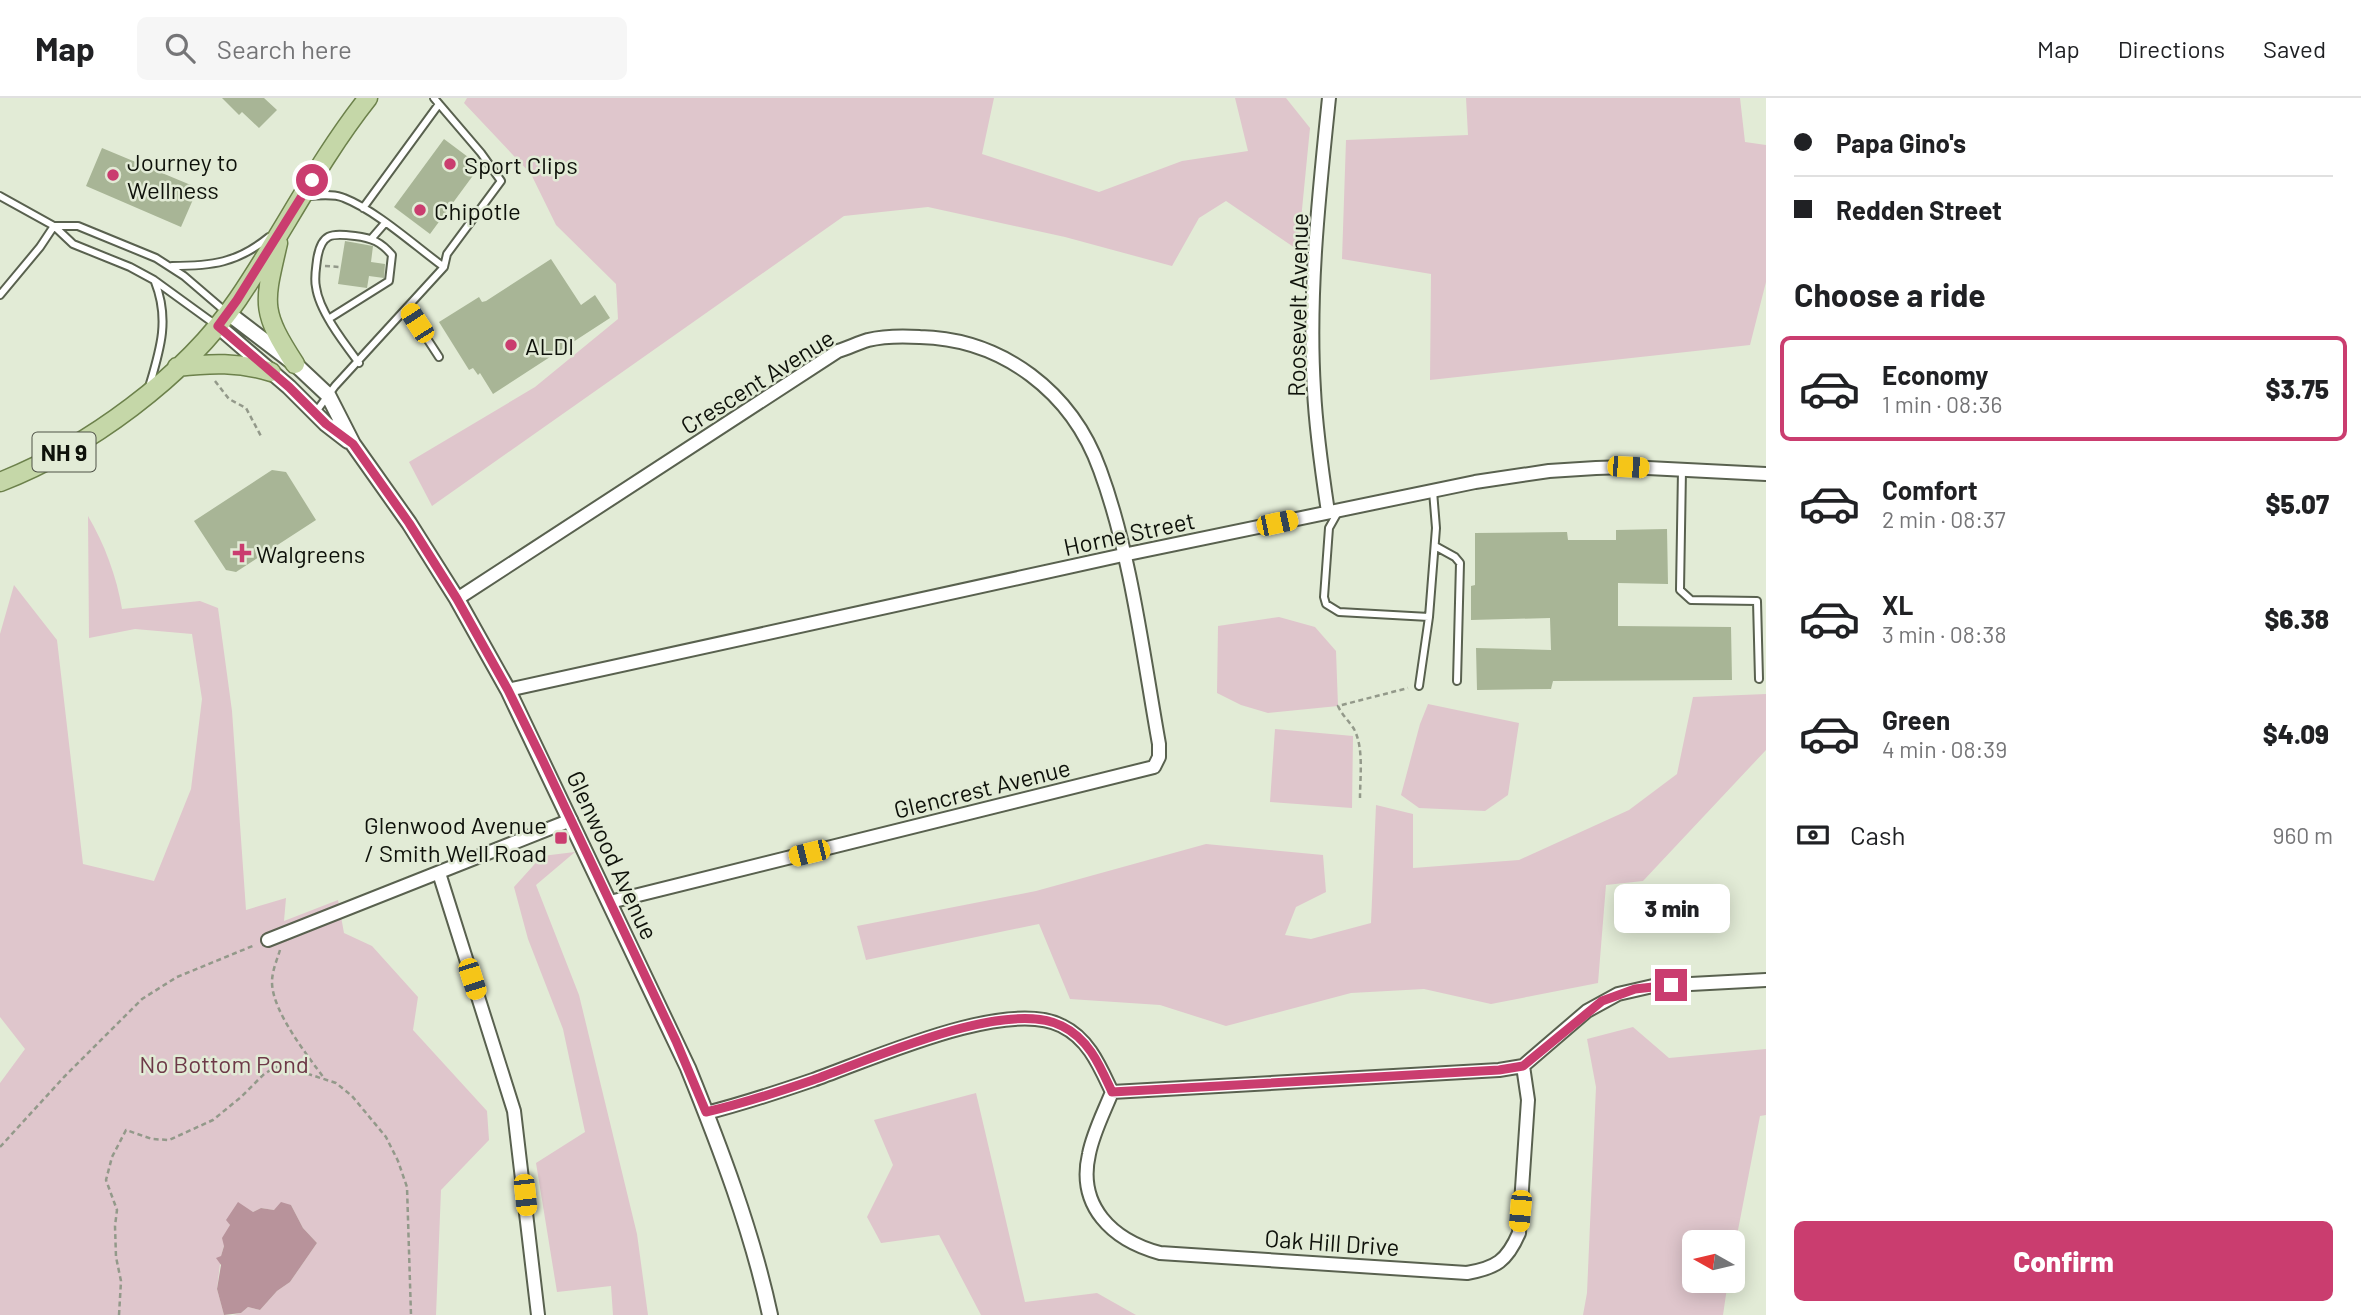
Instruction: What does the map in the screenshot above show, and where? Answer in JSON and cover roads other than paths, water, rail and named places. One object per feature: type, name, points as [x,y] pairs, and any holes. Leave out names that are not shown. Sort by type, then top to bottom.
[{"type":"main road","name":"NH 9","points":[[0,482],[48,461],[110,423],[204,344],[223,320],[361,102]]},
{"type":"main road","points":[[282,227],[267,293],[267,308],[275,332],[295,364]]},
{"type":"main road","points":[[177,367],[228,363],[271,372]]},
{"type":"street","name":"Roosevelt Avenue","points":[[1329,98],[1315,261],[1313,337],[1314,390],[1333,511]]},
{"type":"street","name":"Glenwood Avenue","points":[[223,320],[295,364],[328,395],[353,444],[409,523],[457,599],[508,690],[676,1041],[706,1112],[739,1207],[769,1315]]},
{"type":"street","name":"Glenwood Avenue","points":[[223,320],[271,372],[353,444]]},
{"type":"street","name":"Crescent Avenue","points":[[457,599],[838,351],[869,340],[908,336],[944,337],[980,346],[1013,362],[1042,383],[1067,410],[1100,468],[1123,555]]},
{"type":"street","name":"Horne Street","points":[[508,690],[1123,555],[1433,491],[1560,470],[1628,467],[1766,474]]},
{"type":"street","name":"Glencrest Avenue","points":[[610,902],[1154,767],[1159,757],[1159,744],[1123,555]]},
{"type":"street","points":[[268,940],[570,820]]},
{"type":"street","points":[[439,873],[514,1111],[538,1315]]},
{"type":"street","points":[[706,1112],[809,1081],[976,1024],[1011,1019],[1046,1020],[1062,1025],[1076,1035],[1099,1063],[1112,1092],[1472,1072],[1523,1066],[1587,1011],[1618,994],[1653,986],[1766,980]]},
{"type":"street","name":"Oak Hill Drive","points":[[1112,1092],[1089,1152],[1087,1187],[1092,1204],[1102,1219],[1117,1234],[1144,1248],[1160,1253],[1467,1273],[1484,1270],[1500,1262],[1512,1249],[1519,1233],[1528,1100],[1523,1066]]},
{"type":"lane","points":[[315,413],[328,395],[444,267],[447,254],[500,181],[481,153],[437,101],[363,208]]},
{"type":"lane","points":[[0,196],[54,226],[73,244],[130,267],[223,320]]},
{"type":"lane","points":[[301,197],[343,197],[385,223],[444,267]]},
{"type":"lane","points":[[372,238],[385,223]]},
{"type":"lane","points":[[54,226],[78,226],[172,266],[223,320]]},
{"type":"lane","points":[[0,295],[54,226]]},
{"type":"lane","points":[[172,266],[223,263],[259,245],[282,227]]},
{"type":"lane","points":[[330,318],[389,281],[392,255],[372,238],[336,234],[321,242],[314,278],[319,301],[359,363]]},
{"type":"lane","points":[[146,394],[163,339],[163,307],[155,280]]},
{"type":"lane","points":[[407,308],[439,357]]},
{"type":"lane","points":[[1682,470],[1680,590],[1691,600],[1756,601],[1759,679]]},
{"type":"lane","points":[[1419,686],[1429,617],[1435,545],[1433,491]]},
{"type":"lane","points":[[1333,511],[1329,528],[1324,597],[1326,604],[1339,612],[1429,617]]},
{"type":"lane","points":[[1435,545],[1460,563],[1457,681]]},
{"type":"place","name":"Sport Clips","points":[[450,164]]},
{"type":"place","name":"Journey to Wellness","points":[[113,175]]},
{"type":"place","name":"Chipotle","points":[[420,210]]},
{"type":"place","name":"ALDI","points":[[511,345]]},
{"type":"place","name":"Walgreens","points":[[242,553]]},
{"type":"place","name":"Glenwood Avenue / Smith Well Road","points":[[561,838]]},
{"type":"park label","name":"No Bottom Pond","points":[[224,1063]]}]
